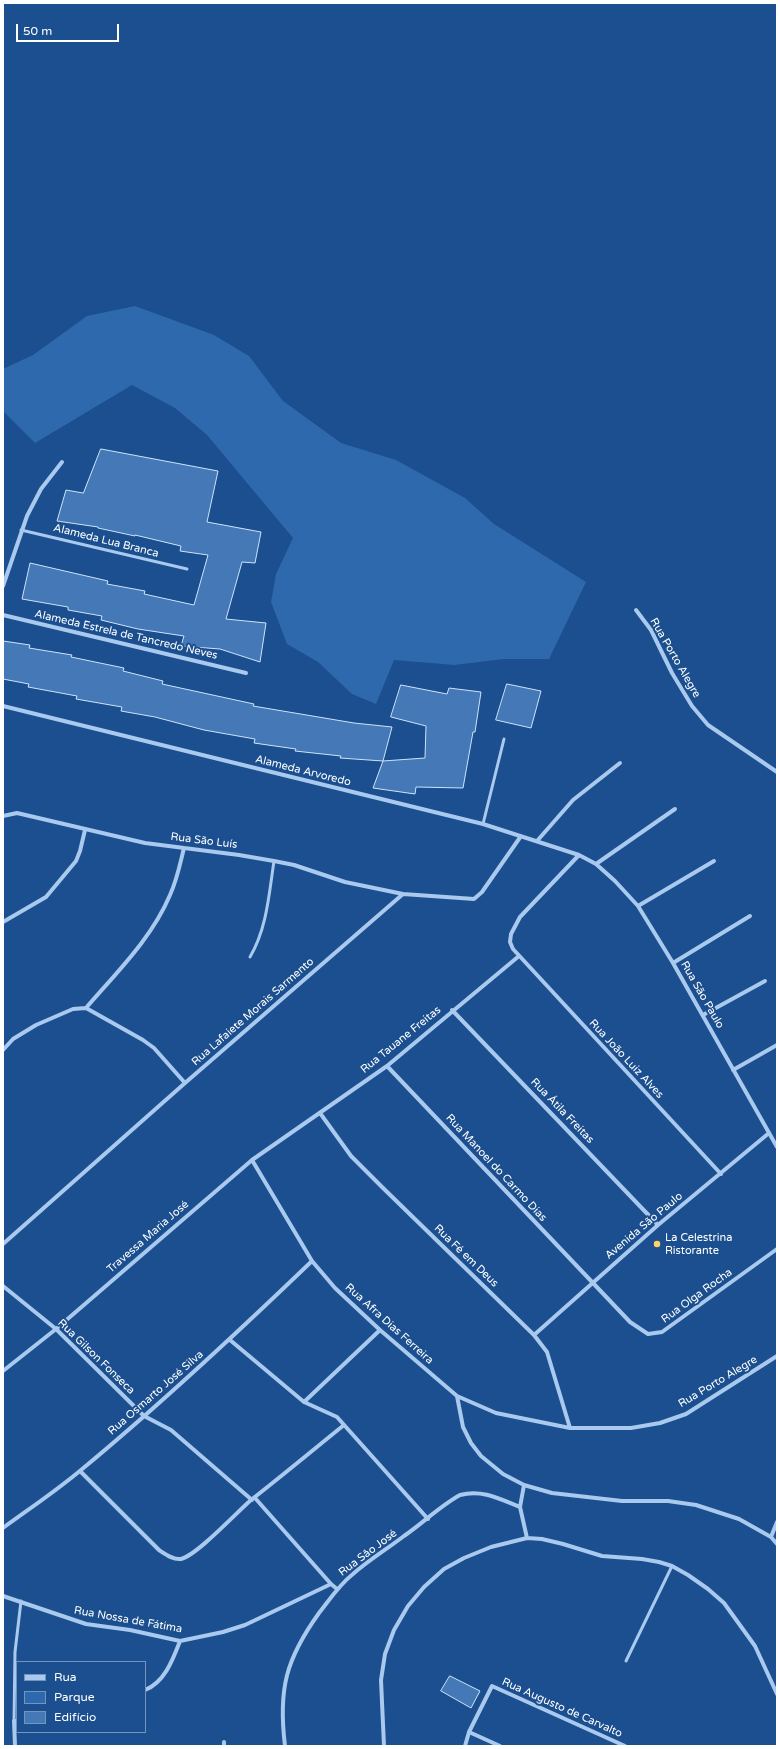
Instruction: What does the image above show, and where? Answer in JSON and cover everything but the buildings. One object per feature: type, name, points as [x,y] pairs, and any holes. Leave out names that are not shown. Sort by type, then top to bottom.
[{"type":"street","points":[[3,586],[21,530],[41,489],[62,462]]},
{"type":"street","name":"Rua Porto Alegre","points":[[636,610],[651,630],[672,673],[692,706],[708,725],[777,772]]},
{"type":"street","name":"Alameda Estrela de Tancredo Neves","points":[[3,615],[246,673]]},
{"type":"street","name":"Alameda Arvoredo","points":[[3,706],[483,824],[579,855],[596,864]]},
{"type":"street","points":[[538,841],[573,800],[620,763]]},
{"type":"street","points":[[596,864],[675,809]]},
{"type":"street","name":"Rua São Luís","points":[[3,816],[18,813],[85,830],[146,842],[274,861],[345,882],[403,894]]},
{"type":"street","points":[[3,922],[46,898],[76,861],[85,830]]},
{"type":"street","points":[[403,894],[474,899],[482,892],[521,836]]},
{"type":"street","points":[[86,1008],[149,934],[161,914],[176,882],[184,848]]},
{"type":"street","name":"Rua João Luiz Alves","points":[[579,855],[520,917],[511,934],[510,942],[519,956],[720,1174]]},
{"type":"street","points":[[638,906],[714,861]]},
{"type":"street","name":"Rua São Paulo","points":[[596,864],[615,881],[638,906],[673,962],[777,1147]]},
{"type":"street","name":"Rua Lafaiete Morais Sarmento","points":[[3,1244],[184,1083],[403,894]]},
{"type":"street","points":[[673,962],[750,916]]},
{"type":"street","name":"Rua Tauane Freitas","points":[[252,1160],[387,1066],[452,1010],[519,956]]},
{"type":"street","points":[[703,1015],[765,981]]},
{"type":"street","points":[[3,1050],[13,1039],[36,1025],[73,1009],[86,1008],[143,1040],[154,1048],[184,1083]]},
{"type":"street","name":"Rua Átila Freitas","points":[[452,1010],[658,1225]]},
{"type":"street","points":[[734,1070],[777,1045]]},
{"type":"street","name":"Rua Manoel do Carmo Dias","points":[[387,1066],[592,1283]]},
{"type":"street","name":"Rua Fé em Deus","points":[[320,1113],[351,1156],[534,1335],[547,1352],[570,1428]]},
{"type":"street","name":"Avenida São Paulo","points":[[534,1335],[658,1225],[769,1134]]},
{"type":"street","name":"Rua Afra Dias Ferreira","points":[[252,1160],[312,1261],[335,1288],[380,1330],[457,1396]]},
{"type":"street","name":"Travessa Maria José","points":[[3,1371],[56,1329],[252,1160]]},
{"type":"street","name":"Rua Olga Rocha","points":[[592,1283],[630,1322],[648,1334],[662,1332],[777,1249]]},
{"type":"street","name":"Rua Osmarto José Silva","points":[[3,1528],[80,1471],[144,1416],[230,1340],[312,1261]]},
{"type":"street","name":"Rua Gilson Fonseca","points":[[3,1286],[56,1329],[144,1416],[171,1430],[254,1499],[331,1584]]},
{"type":"street","points":[[304,1402],[380,1330]]},
{"type":"street","points":[[230,1340],[304,1402],[325,1410],[337,1417],[428,1519]]},
{"type":"street","name":"Rua Porto Alegre","points":[[457,1396],[496,1413],[570,1428],[631,1428],[660,1423],[686,1414],[777,1356]]},
{"type":"street","points":[[457,1396],[463,1427],[471,1443],[481,1456],[497,1470],[524,1485],[552,1492],[622,1501],[668,1502],[696,1505],[739,1519],[771,1537],[777,1544]]},
{"type":"street","points":[[80,1471],[159,1550],[173,1558],[180,1559],[188,1555],[344,1425]]},
{"type":"street","points":[[524,1485],[520,1507],[527,1538]]},
{"type":"street","name":"Rua Sâo José","points":[[285,1746],[282,1710],[283,1692],[287,1672],[292,1657],[304,1634],[336,1589],[353,1574],[454,1498],[469,1493],[489,1495],[520,1507]]},
{"type":"street","points":[[771,1537],[777,1522]]},
{"type":"street","points":[[384,1746],[381,1707],[381,1680],[385,1654],[394,1630],[408,1606],[424,1587],[444,1569],[464,1558],[491,1547],[527,1538],[542,1539],[563,1544],[602,1556],[642,1559],[672,1566],[688,1575],[708,1589],[724,1603],[755,1646],[777,1694]]},
{"type":"street","points":[[331,1584],[336,1589]]},
{"type":"street","name":"Rua Nossa de Fátima","points":[[3,1596],[86,1624],[130,1630],[180,1641],[223,1632],[245,1625],[331,1584]]},
{"type":"street","points":[[146,1689],[158,1682],[167,1671],[180,1641]]},
{"type":"street","name":"Rua Augusto de Carvalto","points":[[469,1732],[492,1686],[625,1746]]},
{"type":"street","points":[[14,1746],[15,1721]]},
{"type":"street","points":[[465,1746],[469,1732],[500,1746]]},
{"type":"lane","name":"Alameda Lua Branca","points":[[21,530],[187,569]]},
{"type":"lane","points":[[483,824],[504,739]]},
{"type":"lane","points":[[250,957],[260,938],[264,922],[274,861]]},
{"type":"lane","points":[[626,1661],[672,1566]]},
{"type":"lane","points":[[15,1721],[15,1652],[21,1601]]},
{"type":"green space","points":[[135,306],[214,335],[249,356],[283,401],[341,443],[396,460],[465,498],[494,524],[586,582],[549,659],[504,659],[454,665],[394,660],[376,704],[352,694],[318,662],[287,644],[271,602],[276,574],[293,538],[207,435],[175,408],[132,385],[35,443],[3,411],[3,369],[33,355],[87,316]]},
{"type":"place","name":"La Celestrina Ristorante","points":[[657,1244]]}]
